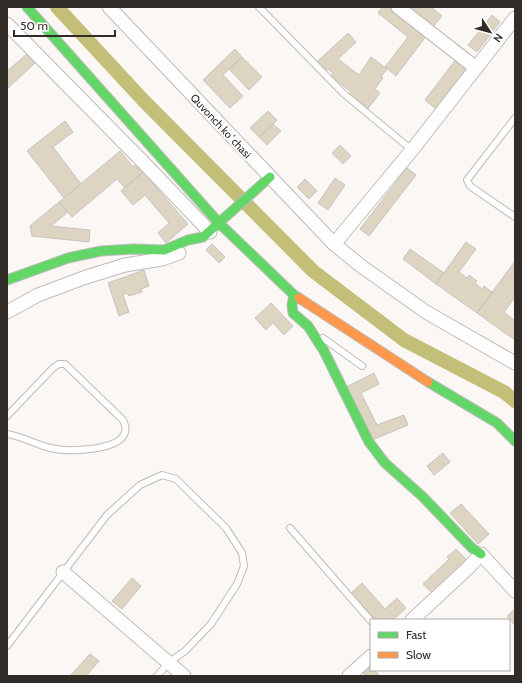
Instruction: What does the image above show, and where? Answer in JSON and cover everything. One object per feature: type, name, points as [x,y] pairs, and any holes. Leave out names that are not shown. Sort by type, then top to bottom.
[{"type":"street","points":[[27,7],[210,231]]},
{"type":"street","name":"Quvonch koʻchasi","points":[[109,7],[334,244],[366,270],[426,312],[515,363]]},
{"type":"street","points":[[398,7],[476,68]]},
{"type":"street","points":[[334,244],[412,150],[515,18]]},
{"type":"street","points":[[7,24],[210,231],[294,295],[410,371],[496,423],[515,441]]},
{"type":"street","points":[[7,312],[38,295],[86,277],[125,265],[162,259],[191,248],[270,177]]},
{"type":"street","points":[[7,280],[68,258],[101,251],[133,249],[164,250],[210,231]]},
{"type":"street","points":[[294,295],[292,305],[293,314],[308,326],[324,351],[370,442],[385,463],[423,497],[472,548],[481,554],[515,591]]},
{"type":"street","points":[[413,619],[481,554]]},
{"type":"street","points":[[63,572],[184,676]]},
{"type":"street","points":[[349,676],[370,657]]},
{"type":"lane","points":[[259,7],[344,94],[412,150]]},
{"type":"lane","points":[[515,118],[467,180],[470,186],[515,218]]},
{"type":"lane","points":[[308,326],[362,366]]},
{"type":"lane","points":[[7,416],[53,368],[60,364],[65,364],[124,420],[126,428],[119,441],[90,449],[71,451],[51,448],[18,436],[7,434]]},
{"type":"lane","points":[[7,646],[107,515],[140,486],[162,475],[176,479],[226,528],[242,553],[244,566],[237,584],[211,624],[185,651],[168,663],[157,676]]},
{"type":"lane","points":[[290,528],[370,620]]},
{"type":"building","points":[[382,7],[390,7],[427,35],[396,76],[385,67],[408,37],[378,13]]},
{"type":"building","points":[[404,7],[431,7],[442,16],[432,28]]},
{"type":"building","points":[[492,15],[500,22],[477,52],[468,45]]},
{"type":"building","points":[[348,33],[356,42],[338,59],[359,75],[371,57],[387,69],[381,77],[383,78],[375,89],[380,93],[367,110],[349,94],[351,92],[331,76],[333,73],[328,69],[326,70],[318,61]]},
{"type":"building","points":[[235,49],[242,57],[223,75],[243,96],[230,108],[203,80]]},
{"type":"building","points":[[27,54],[35,63],[7,89],[7,71]]},
{"type":"building","points":[[242,57],[262,77],[249,90],[229,69]]},
{"type":"building","points":[[457,58],[468,67],[436,109],[425,100]]},
{"type":"building","points":[[268,111],[277,120],[259,137],[250,128]]},
{"type":"building","points":[[65,121],[73,132],[53,147],[81,184],[64,198],[27,151]]},
{"type":"building","points":[[273,124],[281,131],[267,145],[259,137]]},
{"type":"building","points":[[340,145],[351,156],[343,164],[332,153]]},
{"type":"building","points":[[120,151],[133,167],[136,164],[143,172],[125,188],[117,179],[72,217],[59,202]]},
{"type":"building","points":[[407,168],[416,175],[369,236],[360,229]]},
{"type":"building","points":[[143,172],[188,224],[166,243],[158,233],[169,223],[145,195],[133,205],[121,191]]},
{"type":"building","points":[[335,178],[345,185],[328,210],[318,203]]},
{"type":"building","points":[[305,179],[317,191],[309,199],[297,187]]},
{"type":"building","points":[[59,202],[68,212],[51,226],[90,230],[89,242],[32,236],[30,226]]},
{"type":"building","points":[[466,242],[476,249],[459,272],[467,278],[469,275],[477,281],[475,283],[482,289],[484,286],[492,292],[477,313],[436,284]]},
{"type":"building","points":[[212,244],[225,257],[219,263],[206,250]]},
{"type":"building","points":[[410,249],[444,273],[436,284],[403,259]]},
{"type":"building","points":[[515,261],[515,297],[504,312],[515,321],[515,340],[477,313]]},
{"type":"building","points":[[144,270],[149,286],[141,289],[142,292],[129,296],[127,293],[123,295],[129,312],[119,316],[108,283]]},
{"type":"building","points":[[271,303],[293,326],[284,335],[273,323],[266,330],[255,318]]},
{"type":"building","points":[[374,373],[379,384],[361,393],[377,425],[404,415],[408,425],[372,440],[346,387]]},
{"type":"building","points":[[443,453],[450,462],[434,475],[427,466]]},
{"type":"building","points":[[461,504],[489,534],[478,544],[450,513]]},
{"type":"building","points":[[456,549],[467,560],[432,593],[423,584],[449,559],[447,557]]},
{"type":"building","points":[[132,578],[141,586],[122,609],[112,601]]},
{"type":"building","points":[[362,583],[385,609],[397,598],[406,608],[394,619],[375,619],[351,593]]},
{"type":"building","points":[[515,609],[515,625],[510,619],[507,616]]},
{"type":"building","points":[[90,654],[99,661],[86,676],[70,676]]},
{"type":"building","points":[[370,667],[370,671],[375,671],[380,676],[366,676],[363,673]]},
{"type":"waterway","points":[[57,7],[143,100],[313,271],[404,340],[504,392],[515,401]]},
{"type":"traffic: fast","points":[[27,7],[219,223],[294,295],[299,298]]},
{"type":"traffic: fast","points":[[7,280],[68,258],[101,251],[133,249],[164,250],[188,240],[203,237],[270,177]]},
{"type":"traffic: fast","points":[[294,295],[292,305],[293,313],[308,326],[324,351],[369,442],[385,463],[423,497],[472,548],[481,554]]},
{"type":"traffic: fast","points":[[428,382],[497,423],[515,441]]},
{"type":"traffic: slow","points":[[299,298],[428,382]]}]
